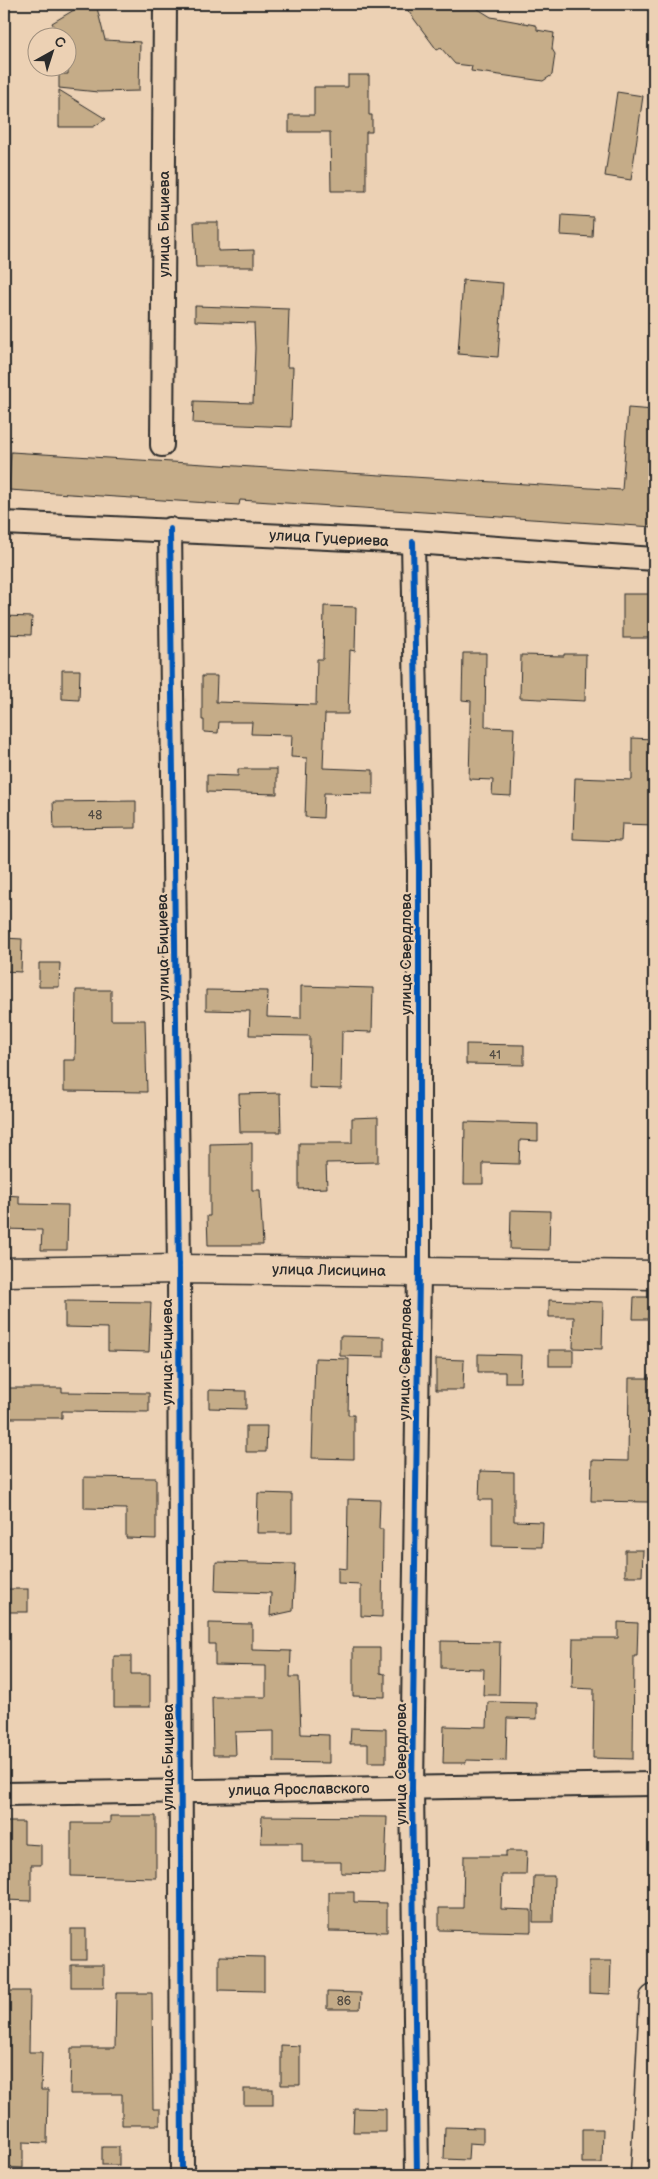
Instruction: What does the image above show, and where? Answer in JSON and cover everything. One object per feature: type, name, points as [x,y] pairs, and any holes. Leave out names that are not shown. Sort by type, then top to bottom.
[{"type":"street","name":"улица Бициева","points":[[162,445],[165,4]]},
{"type":"street","name":"улица Гуцериева","points":[[4,523],[170,529],[413,542],[654,559]]},
{"type":"street","name":"улица Бициева","points":[[170,529],[179,1269],[182,2175]]},
{"type":"street","name":"улица Свердлова","points":[[413,542],[419,862],[419,1271],[412,1788],[417,2175]]},
{"type":"street","name":"улица Лисицина","points":[[4,1272],[179,1269],[654,1275]]},
{"type":"street","name":"улица Ярославского","points":[[4,1794],[654,1784]]},
{"type":"street","points":[[645,2175],[654,1999]]},
{"type":"building","points":[[84,4],[96,4],[105,40],[140,42],[139,91],[98,92],[59,88],[59,78],[78,78],[78,28],[55,28],[52,23]]},
{"type":"building","points":[[403,4],[470,4],[491,17],[535,25],[537,30],[554,33],[552,49],[555,54],[552,75],[543,81],[471,71],[472,66],[455,64],[441,48],[437,50]]},
{"type":"building","points":[[348,75],[369,75],[369,115],[372,115],[372,132],[366,132],[366,191],[331,191],[330,132],[289,132],[289,115],[314,115],[314,87],[348,87]]},
{"type":"building","points":[[59,90],[106,119],[93,127],[59,127]]},
{"type":"building","points":[[617,92],[643,96],[631,180],[605,176]]},
{"type":"building","points":[[562,215],[593,217],[592,237],[561,235]]},
{"type":"building","points":[[194,222],[218,222],[218,251],[254,250],[254,267],[196,267]]},
{"type":"building","points":[[463,280],[503,283],[498,357],[458,354]]},
{"type":"building","points":[[195,306],[289,309],[287,367],[293,367],[291,427],[193,423],[194,401],[253,403],[255,348],[254,323],[195,321]]},
{"type":"building","points":[[628,408],[654,410],[654,527],[240,500],[239,505],[9,490],[11,452],[622,490]]},
{"type":"building","points":[[623,594],[654,594],[654,638],[623,638]]},
{"type":"building","points":[[324,606],[356,607],[355,651],[350,650],[348,714],[325,714],[323,768],[373,770],[373,794],[324,793],[323,818],[305,817],[307,758],[291,757],[292,735],[251,734],[252,722],[219,722],[218,733],[204,732],[204,720],[202,720],[202,676],[217,676],[216,702],[316,705],[317,659],[323,659]]},
{"type":"building","points":[[4,616],[32,617],[31,635],[4,634]]},
{"type":"building","points":[[463,653],[486,653],[485,727],[514,728],[511,796],[492,795],[493,780],[469,779],[471,701],[462,700]]},
{"type":"building","points":[[564,654],[586,654],[585,701],[520,698],[521,655],[564,656]]},
{"type":"building","points":[[62,670],[80,670],[79,700],[62,699]]},
{"type":"building","points":[[632,738],[654,739],[654,825],[622,824],[621,841],[573,839],[575,778],[632,780]]},
{"type":"building","points":[[238,769],[277,769],[277,794],[207,792],[207,775],[238,776]]},
{"type":"building","points":[[136,801],[136,828],[54,829],[53,802]]},
{"type":"building","points":[[4,938],[22,939],[21,972],[4,971]]},
{"type":"building","points":[[39,963],[60,963],[59,987],[39,987]]},
{"type":"building","points":[[301,986],[373,988],[372,1032],[342,1031],[341,1089],[309,1088],[310,1036],[249,1035],[250,1011],[206,1010],[206,990],[268,991],[267,1017],[301,1018]]},
{"type":"building","points":[[76,990],[111,990],[111,1020],[145,1020],[147,1092],[64,1091],[64,1060],[75,1060]]},
{"type":"building","points":[[466,1044],[524,1045],[524,1065],[466,1064]]},
{"type":"building","points":[[280,1093],[281,1132],[240,1132],[239,1094]]},
{"type":"building","points":[[378,1117],[378,1162],[326,1163],[327,1188],[299,1189],[299,1143],[352,1143],[352,1118]]},
{"type":"building","points":[[465,1122],[538,1124],[538,1141],[520,1140],[519,1164],[483,1163],[483,1184],[464,1184]]},
{"type":"building","points":[[252,1143],[252,1190],[260,1190],[263,1245],[208,1245],[207,1216],[210,1216],[210,1144]]},
{"type":"building","points":[[4,1195],[19,1196],[19,1204],[68,1205],[67,1250],[41,1250],[42,1230],[4,1229]]},
{"type":"building","points":[[511,1210],[550,1211],[549,1250],[510,1249]]},
{"type":"building","points":[[634,1297],[654,1297],[654,1319],[633,1319]]},
{"type":"building","points":[[549,1300],[603,1302],[602,1349],[573,1348],[574,1317],[549,1317]]},
{"type":"building","points":[[65,1301],[151,1302],[149,1352],[108,1351],[108,1328],[65,1327]]},
{"type":"building","points":[[340,1336],[384,1337],[384,1357],[340,1356]]},
{"type":"building","points":[[549,1350],[573,1350],[573,1366],[549,1366]]},
{"type":"building","points":[[478,1354],[521,1355],[520,1382],[505,1382],[505,1372],[478,1372]]},
{"type":"building","points":[[315,1358],[349,1359],[348,1415],[354,1415],[354,1459],[312,1458]]},
{"type":"building","points":[[436,1359],[464,1360],[463,1390],[436,1390]]},
{"type":"building","points":[[629,1378],[651,1378],[649,1502],[591,1501],[592,1460],[628,1461]]},
{"type":"building","points":[[4,1388],[62,1388],[62,1392],[149,1393],[149,1412],[62,1411],[62,1418],[4,1418]]},
{"type":"building","points":[[209,1390],[246,1391],[246,1409],[209,1408]]},
{"type":"building","points":[[246,1426],[267,1426],[266,1452],[246,1452]]},
{"type":"building","points":[[480,1471],[514,1472],[514,1521],[543,1522],[542,1547],[492,1546],[492,1500],[479,1500]]},
{"type":"building","points":[[84,1477],[156,1478],[156,1539],[126,1538],[126,1509],[84,1508]]},
{"type":"building","points":[[258,1493],[292,1494],[292,1533],[257,1533]]},
{"type":"building","points":[[348,1499],[380,1500],[379,1529],[383,1529],[382,1617],[361,1616],[361,1585],[338,1584],[338,1568],[347,1569]]},
{"type":"building","points":[[625,1550],[643,1550],[642,1576],[625,1576]]},
{"type":"building","points":[[216,1562],[295,1564],[293,1611],[270,1616],[271,1593],[215,1591]]},
{"type":"building","points":[[4,1589],[28,1589],[28,1612],[4,1612]]},
{"type":"building","points":[[618,1622],[638,1623],[637,1656],[634,1656],[633,1759],[593,1758],[594,1689],[572,1688],[573,1638],[618,1638]]},
{"type":"building","points":[[209,1623],[252,1624],[252,1650],[291,1651],[290,1677],[299,1677],[301,1734],[329,1735],[329,1763],[274,1762],[274,1731],[235,1732],[236,1755],[213,1755],[212,1697],[266,1697],[266,1666],[215,1665],[215,1644],[209,1644]]},
{"type":"building","points":[[441,1641],[500,1642],[499,1695],[483,1695],[484,1669],[441,1668]]},
{"type":"building","points":[[353,1648],[380,1648],[380,1673],[385,1674],[385,1697],[353,1696]]},
{"type":"building","points":[[114,1656],[131,1656],[131,1674],[150,1674],[150,1707],[114,1707]]},
{"type":"building","points":[[488,1702],[537,1703],[537,1719],[507,1718],[506,1761],[466,1760],[466,1763],[443,1763],[444,1726],[487,1727]]},
{"type":"building","points":[[351,1728],[386,1729],[386,1762],[368,1762],[368,1744],[350,1744]]},
{"type":"building","points":[[110,1816],[156,1816],[156,1878],[71,1876],[71,1823],[110,1823]]},
{"type":"building","points":[[262,1816],[387,1817],[385,1874],[341,1873],[341,1862],[302,1862],[302,1843],[261,1843]]},
{"type":"building","points":[[4,1822],[24,1822],[24,1844],[41,1845],[41,1865],[31,1865],[31,1901],[4,1900]]},
{"type":"building","points":[[506,1851],[527,1851],[526,1875],[502,1875],[501,1909],[531,1910],[531,1932],[439,1930],[439,1908],[463,1908],[464,1856],[506,1856]]},
{"type":"building","points":[[534,1876],[554,1876],[553,1922],[533,1922]]},
{"type":"building","points":[[329,1892],[354,1892],[354,1902],[387,1903],[387,1932],[329,1931]]},
{"type":"building","points":[[71,1929],[86,1929],[86,1960],[71,1960]]},
{"type":"building","points":[[219,1956],[264,1957],[264,1991],[219,1990]]},
{"type":"building","points":[[589,1961],[611,1961],[610,1994],[589,1993]]},
{"type":"building","points":[[71,1965],[104,1965],[104,1987],[71,1987]]},
{"type":"building","points":[[4,1991],[30,1991],[29,2052],[42,2052],[41,2090],[48,2090],[47,2143],[23,2142],[23,2168],[4,2167]]},
{"type":"building","points":[[327,1992],[361,1993],[360,2009],[327,2009]]},
{"type":"building","points":[[116,1993],[152,1993],[153,2109],[160,2109],[160,2125],[122,2125],[122,2094],[70,2094],[71,2048],[115,2048]]},
{"type":"building","points":[[281,2045],[300,2046],[300,2085],[281,2085]]},
{"type":"building","points":[[244,2089],[273,2089],[273,2105],[244,2105]]},
{"type":"building","points":[[354,2108],[386,2109],[386,2132],[353,2132]]},
{"type":"building","points":[[445,2127],[483,2128],[483,2144],[469,2143],[468,2160],[444,2159]]},
{"type":"building","points":[[582,2129],[603,2129],[602,2163],[582,2163]]},
{"type":"building","points":[[102,2147],[119,2147],[119,2165],[102,2165]]},
{"type":"cycle path","points":[[170,529],[179,1269],[182,2175]]},
{"type":"cycle path","points":[[413,542],[419,863],[419,1271],[412,1788],[417,2175]]}]
